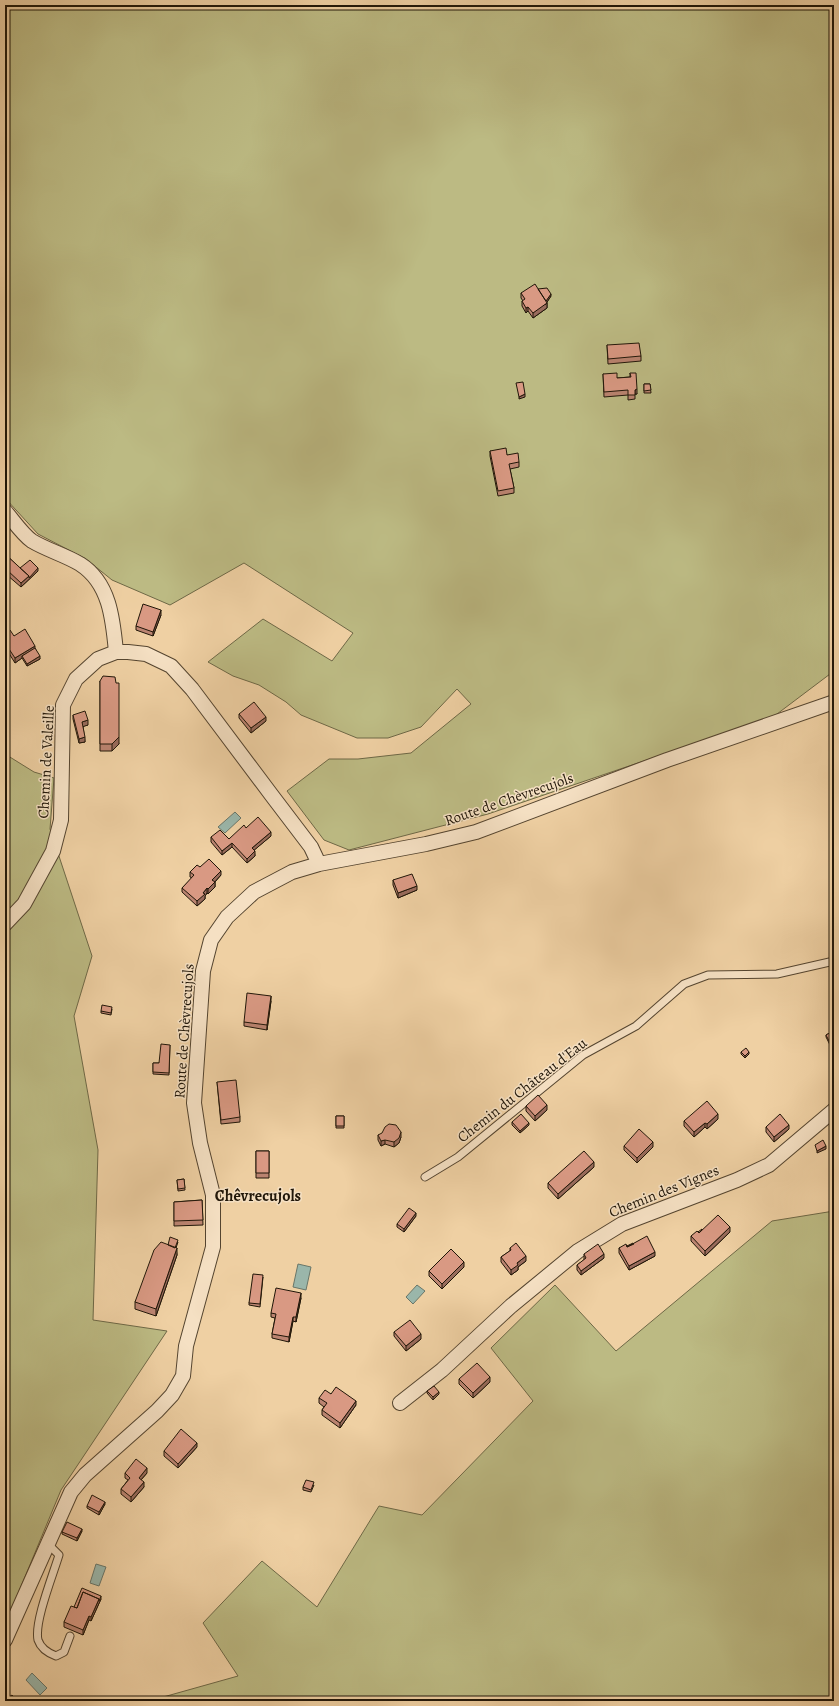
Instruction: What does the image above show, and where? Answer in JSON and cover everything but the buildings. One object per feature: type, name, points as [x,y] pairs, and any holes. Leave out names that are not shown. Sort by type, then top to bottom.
[{"type":"street","points":[[5,511],[31,540],[81,564],[95,578],[107,597],[113,621],[116,652]]},
{"type":"street","name":"Chemin de Valeille","points":[[5,924],[24,904],[53,851],[61,820],[63,705],[76,679],[98,659],[116,652],[146,654],[171,666],[192,689],[311,847],[319,864]]},
{"type":"street","name":"Route de Chèvrecujols","points":[[5,1639],[71,1492],[85,1475],[162,1406],[172,1395],[183,1376],[186,1346],[213,1247],[213,1195],[200,1143],[194,1103],[203,971],[211,940],[227,917],[254,892],[292,872],[319,864],[426,844],[476,832],[667,760],[834,702]]},
{"type":"street","name":"Chemin des Vignes","points":[[400,1402],[442,1370],[511,1306],[578,1251],[622,1224],[737,1180],[769,1166],[834,1110]]},
{"type":"lane","name":"Chemin du Château d'Eau","points":[[426,1177],[458,1157],[583,1055],[636,1026],[684,984],[708,975],[777,974],[834,961]]},
{"type":"lane","points":[[48,1544],[59,1555],[37,1627],[38,1642],[47,1653],[56,1656],[64,1652],[70,1636]]},
{"type":"shaded area","points":[[5,5],[834,5],[834,671],[773,717],[488,814],[349,850],[324,840],[287,791],[329,759],[358,759],[411,753],[471,704],[457,689],[421,727],[388,738],[357,738],[301,715],[286,702],[259,685],[233,676],[208,662],[263,619],[332,661],[353,633],[244,563],[170,605],[112,580],[86,559],[38,534],[5,498]]},
{"type":"shaded area","points":[[5,754],[34,772],[54,778],[50,829],[92,956],[74,1016],[98,1150],[93,1320],[167,1331],[61,1490],[5,1625]]},
{"type":"shaded area","points":[[235,812],[241,818],[225,833],[218,827]]},
{"type":"shaded area","points":[[834,1211],[834,1701],[149,1701],[238,1676],[203,1623],[262,1561],[317,1607],[379,1506],[422,1515],[533,1401],[491,1348],[555,1285],[616,1351],[772,1221]]},
{"type":"shaded area","points":[[298,1264],[311,1267],[306,1290],[293,1287]]},
{"type":"shaded area","points":[[417,1285],[425,1291],[413,1304],[406,1297]]},
{"type":"shaded area","points":[[96,1564],[106,1567],[99,1586],[90,1583]]},
{"type":"shaded area","points":[[32,1673],[47,1688],[40,1695],[26,1680]]},
{"type":"district","name":"Chêvrecujols","points":[[258,1196]]}]
